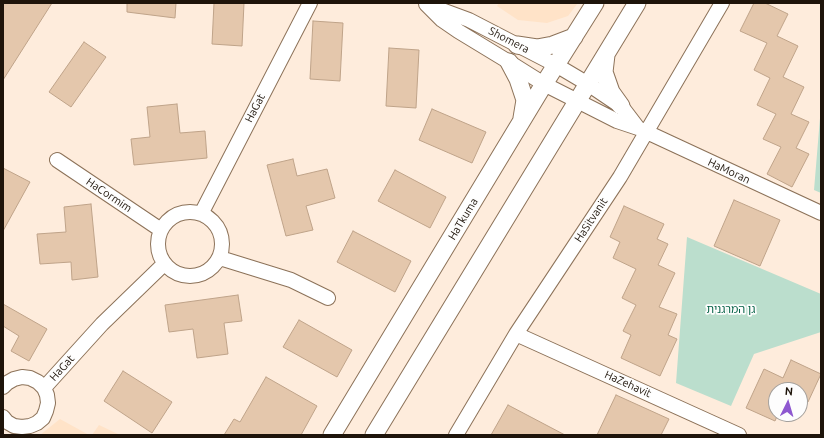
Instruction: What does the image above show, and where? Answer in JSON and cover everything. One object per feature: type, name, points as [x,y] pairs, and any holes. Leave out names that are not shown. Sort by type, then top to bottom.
[{"type":"street","name":"HaGat","points":[[201,214],[310,3]]},
{"type":"street","name":"HaTkuma","points":[[332,435],[544,84],[595,3]]},
{"type":"street","points":[[374,435],[637,3]]},
{"type":"street","name":"HaSitvanit","points":[[456,435],[516,334],[620,177],[642,130],[722,3]]},
{"type":"street","name":"Shomera","points":[[425,4],[469,20],[556,65],[588,84]]},
{"type":"street","name":"Shomera","points":[[425,4],[442,20],[458,31],[544,84],[578,101]]},
{"type":"street","points":[[517,45],[537,48],[574,38]]},
{"type":"street","points":[[606,55],[604,72],[611,92],[621,106]]},
{"type":"street","points":[[509,62],[518,79],[524,100],[521,123]]},
{"type":"street","name":"HaMoran","points":[[588,84],[621,106],[642,130]]},
{"type":"street","name":"HaMoran","points":[[578,101],[821,213]]},
{"type":"street","name":"HaCormim","points":[[57,160],[161,230]]},
{"type":"street","points":[[192,212],[201,214],[210,219],[218,227],[222,237],[223,248],[220,258],[214,267],[204,274],[194,277],[183,276],[172,272],[164,264],[160,256],[158,238],[161,230],[166,222],[178,214],[192,212]]},
{"type":"street","points":[[220,258],[291,280],[328,298]]},
{"type":"street","name":"HaGat","points":[[44,388],[102,324],[164,264]]},
{"type":"street","name":"HaZehavit","points":[[516,334],[740,435]]},
{"type":"street","points":[[3,387],[6,383],[14,379],[22,377],[30,378],[38,382],[44,388],[48,403],[43,418],[37,423],[22,427],[4,423]]},
{"type":"shaded area","points":[[499,3],[578,3],[568,16],[547,23],[518,20],[497,6]]},
{"type":"shaded area","points":[[60,419],[89,435],[40,435]]},
{"type":"shaded area","points":[[99,425],[120,435],[92,435]]},
{"type":"green space","points":[[821,106],[821,193],[814,190]]},
{"type":"green space","name":"גן המרגנית","points":[[687,237],[821,294],[821,332],[754,354],[731,406],[676,383]]},
{"type":"building","points":[[3,3],[52,3],[3,80]]},
{"type":"building","points":[[127,3],[176,3],[175,18],[127,12]]},
{"type":"building","points":[[214,3],[244,3],[242,46],[212,44]]},
{"type":"building","points":[[754,3],[765,3],[788,14],[777,36],[798,46],[783,77],[804,87],[791,114],[809,122],[796,148],[809,154],[792,187],[767,174],[781,147],[763,139],[776,114],[757,105],[770,78],[754,70],[767,43],[740,31]]},
{"type":"building","points":[[313,21],[343,23],[340,81],[310,79]]},
{"type":"building","points":[[84,42],[106,57],[71,107],[49,92]]},
{"type":"building","points":[[389,48],[419,50],[416,108],[386,106]]},
{"type":"building","points":[[177,104],[180,133],[205,131],[207,158],[134,165],[131,139],[150,137],[147,107]]},
{"type":"building","points":[[432,109],[486,132],[472,163],[419,140]]},
{"type":"building","points":[[293,159],[297,176],[327,169],[335,198],[306,206],[313,230],[286,236],[267,165]]},
{"type":"building","points":[[3,168],[30,182],[3,231]]},
{"type":"building","points":[[395,170],[446,197],[430,228],[378,201]]},
{"type":"building","points":[[734,200],[780,220],[760,266],[714,246]]},
{"type":"building","points":[[91,204],[98,277],[72,280],[71,262],[40,264],[37,234],[66,232],[64,207]]},
{"type":"building","points":[[624,206],[664,224],[657,239],[668,244],[658,265],[675,273],[659,307],[677,314],[668,335],[677,339],[660,376],[621,358],[631,335],[623,331],[636,305],[622,298],[636,269],[613,258],[620,242],[610,237]]},
{"type":"building","points":[[353,231],[411,261],[395,292],[337,262]]},
{"type":"building","points":[[238,295],[242,321],[224,323],[228,354],[197,358],[193,329],[169,332],[165,305]]},
{"type":"building","points":[[3,304],[47,329],[29,361],[11,351],[19,336],[3,326]]},
{"type":"building","points":[[299,320],[352,350],[337,377],[283,347]]},
{"type":"building","points":[[791,360],[821,374],[808,402],[808,382],[768,382],[768,418],[746,408],[764,369],[783,378]]},
{"type":"building","points":[[123,371],[172,402],[152,433],[104,401]]},
{"type":"building","points":[[266,377],[317,406],[301,435],[224,435],[234,419],[240,422]]},
{"type":"building","points":[[616,395],[669,419],[661,435],[597,435]]},
{"type":"building","points":[[508,405],[565,435],[491,435]]}]
